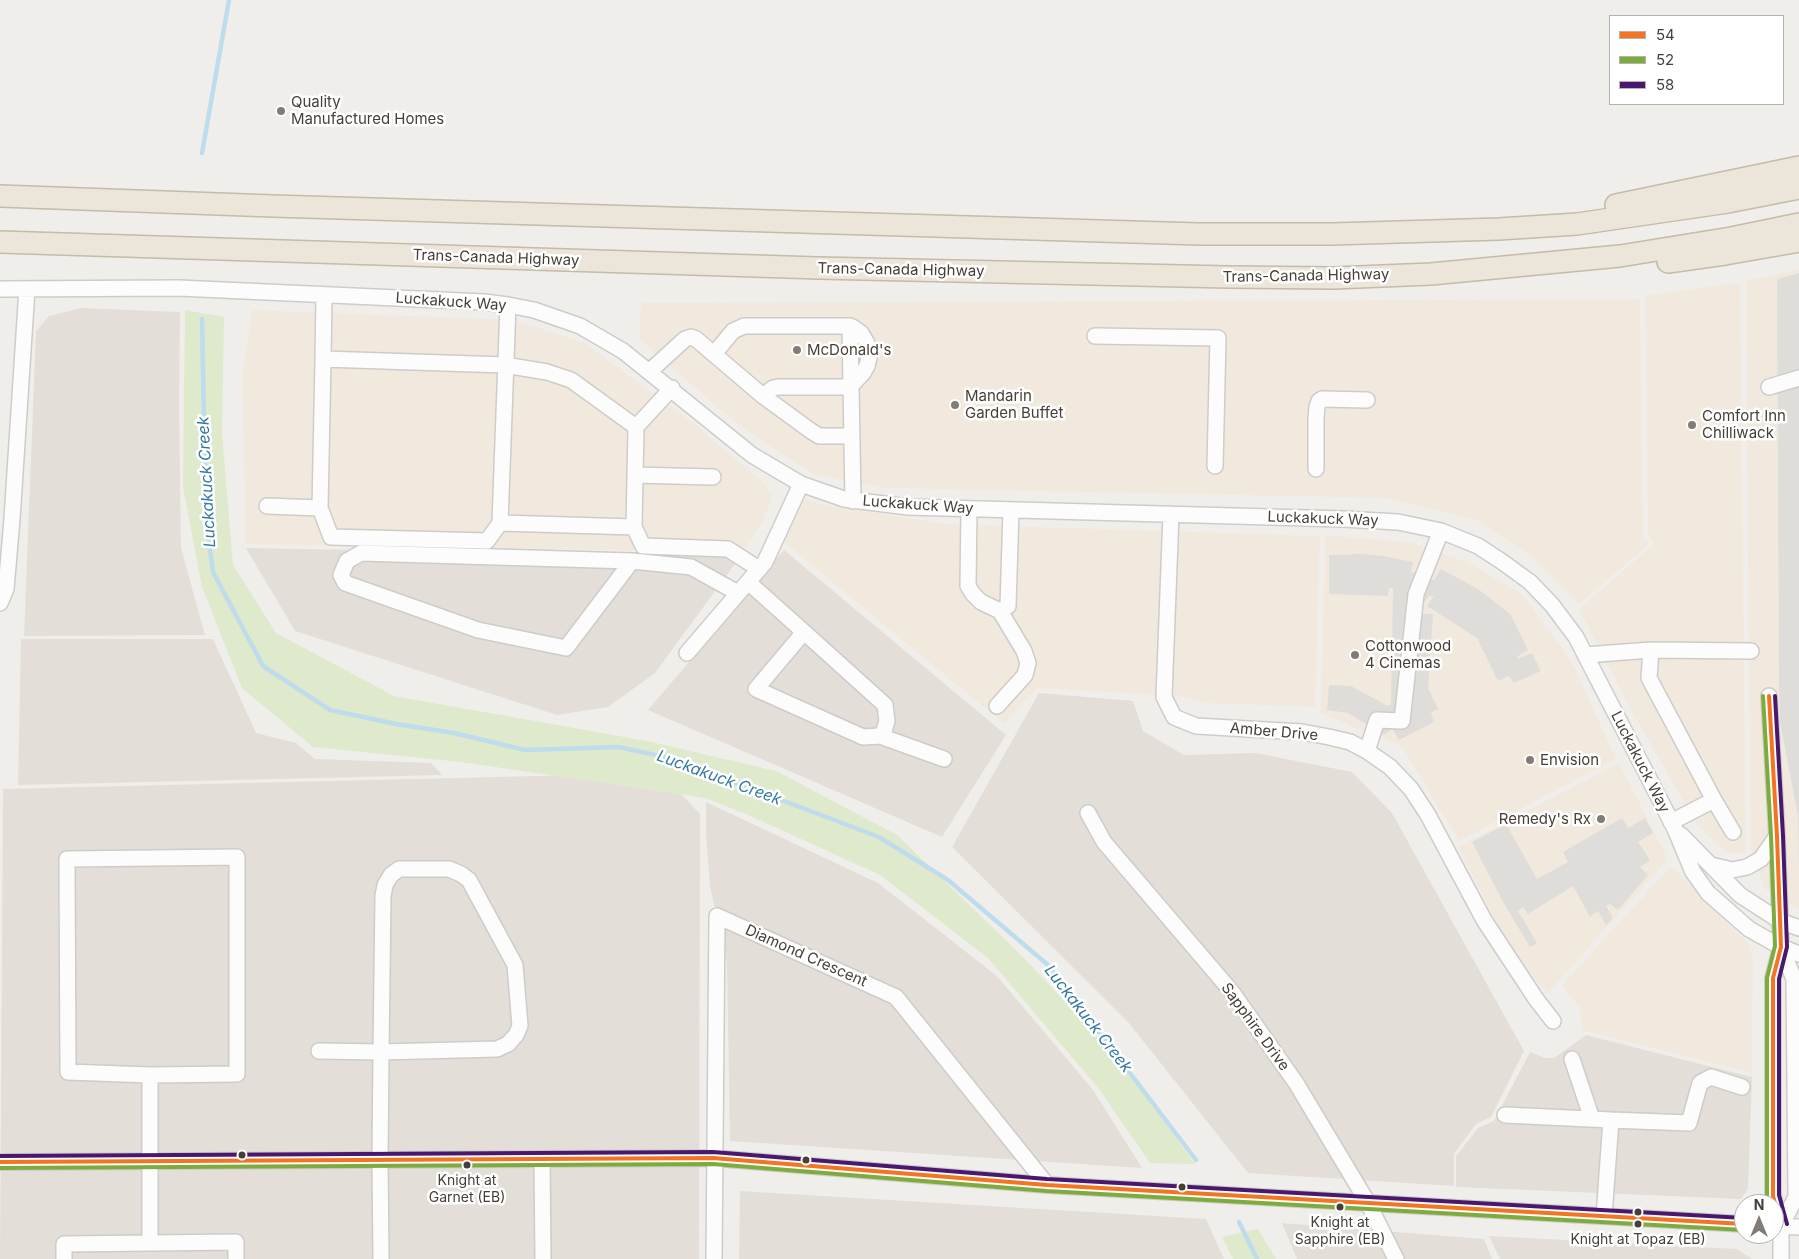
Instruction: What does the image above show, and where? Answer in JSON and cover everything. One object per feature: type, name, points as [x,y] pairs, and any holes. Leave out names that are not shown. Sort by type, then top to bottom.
[{"type":"highway","points":[[1498,229],[1799,167]]},
{"type":"highway","points":[[0,196],[293,207],[1199,234],[1332,234],[1498,229],[1577,224],[1728,202],[1799,188]]},
{"type":"highway","name":"Trans-Canada Highway","points":[[0,242],[808,268],[1199,277],[1334,278],[1431,274],[1620,256],[1730,238],[1799,224]]},
{"type":"highway","points":[[1431,274],[1640,266],[1799,241]]},
{"type":"street","name":"Luckakuck Way","points":[[2,290],[179,288],[484,302],[508,305],[534,310],[580,326],[623,350],[752,455],[801,484],[844,499],[908,507],[1388,521],[1441,531],[1478,546],[1530,582],[1552,604],[1576,637],[1673,825],[1693,872],[1708,893],[1749,928],[1781,948],[1799,954]]},
{"type":"street","points":[[0,603],[6,588],[12,519],[27,289]]},
{"type":"street","points":[[324,295],[320,508],[331,537],[488,541],[500,522],[508,305]]},
{"type":"street","points":[[714,354],[733,331],[744,326],[850,326],[853,501]]},
{"type":"street","points":[[1095,336],[1218,338],[1215,466]]},
{"type":"street","points":[[650,371],[686,338],[691,337],[696,339],[763,396],[819,436],[852,436]]},
{"type":"street","points":[[323,359],[505,365],[547,372],[571,380],[636,427]]},
{"type":"street","points":[[1769,387],[1799,378]]},
{"type":"street","points":[[763,396],[773,388],[778,387],[850,387]]},
{"type":"street","points":[[672,388],[636,427],[634,528],[643,546],[728,549],[759,569]]},
{"type":"street","points":[[1316,469],[1316,418],[1319,401],[1322,399],[1367,400]]},
{"type":"street","points":[[635,475],[713,477]]},
{"type":"street","points":[[687,653],[765,562],[801,484]]},
{"type":"street","points":[[267,506],[320,508]]},
{"type":"street","points":[[969,509],[968,586],[981,602],[1000,612],[1024,651],[1028,663],[1025,675],[997,706]]},
{"type":"street","points":[[1000,612],[1008,606],[1011,510]]},
{"type":"street","name":"Amber Drive","points":[[1171,514],[1164,698],[1174,717],[1196,726],[1302,732],[1350,742],[1390,767],[1411,789],[1428,815],[1484,920],[1536,999],[1553,1021]]},
{"type":"street","points":[[500,522],[634,528]]},
{"type":"street","points":[[1367,751],[1377,720],[1402,721],[1416,594],[1441,531]]},
{"type":"street","points":[[632,561],[566,648],[478,630],[345,583],[341,575],[347,561],[361,553],[632,561],[691,567],[743,588],[804,632],[885,705],[887,721],[884,731],[880,736]]},
{"type":"street","points":[[804,632],[756,688],[863,737],[880,736],[944,759]]},
{"type":"street","points":[[1651,650],[1649,678],[1733,832]]},
{"type":"street","points":[[1585,655],[1651,650],[1750,651]]},
{"type":"street","points":[[1769,696],[1781,948],[1773,978],[1773,1194]]},
{"type":"street","points":[[1673,825],[1714,800]]},
{"type":"street","name":"Sapphire Drive","points":[[1088,813],[1104,842],[1232,992],[1296,1082],[1368,1203],[1396,1259]]},
{"type":"street","name":"Luckakuck Way","points":[[1673,825],[1740,895],[1780,920],[1799,928]]},
{"type":"street","points":[[1710,865],[1732,870],[1747,867],[1761,859],[1777,836]]},
{"type":"street","points":[[237,857],[237,1074],[150,1075],[68,1072],[67,859],[237,857]]},
{"type":"street","points":[[319,1051],[381,1052],[497,1049],[508,1044],[516,1036],[520,1026],[515,965],[469,880],[448,869],[399,869],[391,875],[385,885],[383,896],[381,1052],[380,1160],[380,1259]]},
{"type":"street","points":[[1708,893],[1728,882]]},
{"type":"street","name":"Diamond Crescent","points":[[713,1158],[717,916],[896,997],[1047,1184]]},
{"type":"street","points":[[1781,948],[1794,979],[1798,1122],[1796,1197],[1784,1215]]},
{"type":"street","points":[[1572,1059],[1592,1120]]},
{"type":"street","points":[[150,1075],[150,1243]]},
{"type":"street","points":[[1505,1115],[1689,1123],[1700,1083],[1711,1077],[1742,1086]]},
{"type":"street","points":[[1604,1216],[1610,1120]]},
{"type":"street","points":[[0,1162],[713,1158],[1047,1184],[1734,1223]]},
{"type":"street","points":[[713,1158],[714,1259]]},
{"type":"street","points":[[542,1159],[543,1259]]},
{"type":"street","points":[[1784,1226],[1799,1227]]},
{"type":"street","points":[[64,1259],[64,1244],[236,1242],[236,1259]]},
{"type":"street","points":[[1779,1244],[1781,1259]]},
{"type":"shaded area","points":[[1799,269],[1799,909],[1765,889],[1750,847],[1746,281]]},
{"type":"shaded area","points":[[1799,273],[1799,871],[1798,816],[1780,722],[1777,279]]},
{"type":"shaded area","points":[[1740,282],[1746,853],[1726,853],[1697,825],[1631,710],[1579,609],[1654,544],[1648,534],[1645,296]]},
{"type":"shaded area","points":[[1640,299],[1643,537],[1649,544],[1579,604],[1530,555],[1476,520],[1384,498],[884,488],[813,474],[737,424],[639,339],[641,303]]},
{"type":"shaded area","points":[[81,308],[180,312],[181,548],[205,635],[24,636],[36,331],[49,316]]},
{"type":"shaded area","points":[[252,310],[514,320],[585,343],[697,426],[764,483],[773,495],[762,523],[741,552],[246,544],[242,377]]},
{"type":"shaded area","points":[[805,499],[819,504],[947,524],[1320,536],[1315,707],[1205,703],[1184,697],[1038,688],[1004,724],[784,542]]},
{"type":"shaded area","points":[[1326,535],[1410,542],[1467,562],[1521,593],[1571,660],[1616,759],[1459,841],[1402,747],[1320,713]]},
{"type":"shaded area","points":[[246,548],[740,557],[655,673],[608,707],[557,715],[295,631]]},
{"type":"shaded area","points":[[784,550],[1006,735],[942,837],[648,710]]},
{"type":"shaded area","points":[[1362,554],[1413,562],[1411,572],[1434,580],[1441,569],[1478,589],[1510,614],[1528,650],[1518,656],[1518,659],[1532,653],[1541,671],[1514,683],[1509,676],[1498,681],[1477,638],[1427,606],[1434,596],[1429,596],[1423,603],[1422,614],[1433,614],[1428,688],[1438,709],[1431,713],[1434,722],[1399,740],[1392,728],[1384,735],[1348,713],[1327,710],[1329,685],[1351,686],[1388,706],[1391,704],[1393,588],[1389,588],[1388,596],[1329,594],[1329,555]]},
{"type":"shaded area","points":[[21,639],[213,639],[256,733],[296,743],[315,759],[431,763],[442,775],[18,785]]},
{"type":"shaded area","points":[[1039,693],[1133,701],[1143,731],[1184,755],[1256,753],[1352,772],[1392,813],[1524,1051],[1491,1117],[1476,1124],[1454,1154],[1454,1186],[1248,1173],[1128,1022],[952,847]]},
{"type":"shaded area","points":[[1619,763],[1668,859],[1547,994],[1517,956],[1492,914],[1458,847]]},
{"type":"shaded area","points":[[661,773],[700,814],[699,1259],[0,1259],[3,789]]},
{"type":"shaded area","points":[[706,802],[878,883],[997,976],[1093,1090],[1142,1168],[730,1141],[727,963],[710,886],[706,834]]},
{"type":"shaded area","points":[[1622,818],[1628,828],[1645,818],[1653,833],[1638,842],[1650,860],[1640,867],[1648,875],[1618,910],[1610,904],[1606,906],[1613,918],[1606,925],[1598,911],[1590,917],[1573,886],[1528,914],[1523,907],[1518,911],[1537,943],[1530,947],[1502,900],[1472,842],[1506,824],[1537,879],[1568,862],[1563,852]]},
{"type":"shaded area","points":[[1671,866],[1749,944],[1753,958],[1752,1073],[1582,1030],[1580,1009],[1562,985]]},
{"type":"shaded area","points":[[1586,1035],[1752,1077],[1748,1189],[1744,1194],[1734,1194],[1734,1199],[1456,1187],[1456,1156],[1478,1128],[1494,1121],[1530,1052],[1545,1058],[1554,1058]]},
{"type":"shaded area","points":[[740,1191],[1206,1219],[1224,1259],[739,1259]]},
{"type":"shaded area","points":[[1282,1223],[1484,1239],[1492,1259],[1297,1259]]},
{"type":"shaded area","points":[[1489,1236],[1737,1249],[1752,1259],[1500,1259]]},
{"type":"green space","points":[[185,310],[224,317],[222,433],[233,565],[276,633],[394,696],[647,741],[776,771],[897,835],[1022,956],[1120,1060],[1195,1164],[1150,1163],[1099,1089],[988,958],[880,875],[746,814],[705,798],[461,762],[313,747],[242,688],[202,587],[183,487]]},
{"type":"green space","points":[[1258,1229],[1276,1259],[1233,1259],[1222,1237]]},
{"type":"waterway","name":"Luckakuck Creek","points":[[202,153],[229,0]]},
{"type":"waterway","name":"Luckakuck Creek","points":[[202,319],[206,521],[213,572],[263,666],[330,710],[396,724],[454,733],[525,750],[619,747],[673,759],[879,837],[948,880],[1048,965],[1196,1160]]},
{"type":"waterway","name":"Luckakuck Creek","points":[[1239,1222],[1257,1259]]},
{"type":"transit line","name":"52","points":[[1763,696],[1775,946],[1767,978],[1767,1194]]},
{"type":"transit line","name":"54","points":[[1769,696],[1781,947],[1773,978],[1773,1194]]},
{"type":"transit line","name":"58","points":[[1775,696],[1787,947],[1779,979],[1779,1195],[1787,1224]]},
{"type":"transit line","name":"58","points":[[0,1156],[713,1152],[1047,1179],[1734,1217]]},
{"type":"transit line","name":"54","points":[[0,1162],[713,1158],[1047,1185],[1734,1223]]},
{"type":"transit line","name":"52","points":[[0,1168],[713,1164],[1047,1191],[1734,1229]]},
{"type":"place","name":"Quality Manufactured Homes","points":[[281,111]]},
{"type":"place","name":"McDonald's","points":[[797,350]]},
{"type":"place","name":"Mandarin Garden Buffet","points":[[955,405]]},
{"type":"place","name":"Comfort Inn Chilliwack","points":[[1692,425]]},
{"type":"place","name":"Cottonwood 4 Cinemas","points":[[1355,655]]},
{"type":"place","name":"Envision","points":[[1530,760]]},
{"type":"place","name":"Remedy's Rx","points":[[1601,819]]},
{"type":"place","name":"Knight at Garnet (EB)","points":[[467,1165]]},
{"type":"place","name":"Knight at Sapphire (EB)","points":[[1340,1207]]},
{"type":"place","name":"Knight at Topaz (EB)","points":[[1638,1224]]}]
